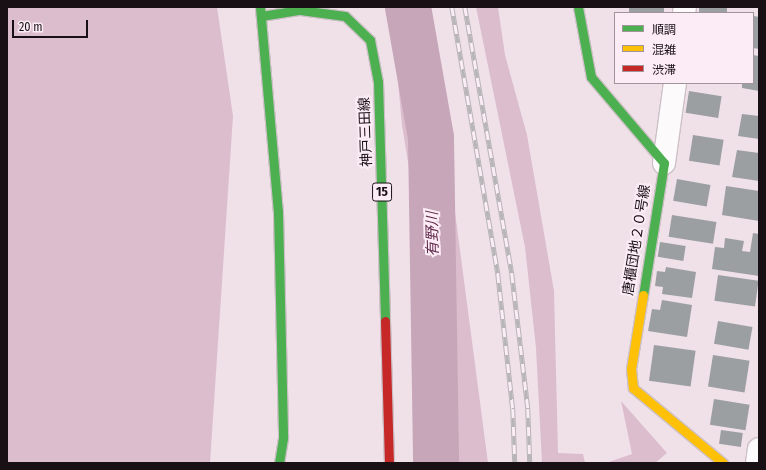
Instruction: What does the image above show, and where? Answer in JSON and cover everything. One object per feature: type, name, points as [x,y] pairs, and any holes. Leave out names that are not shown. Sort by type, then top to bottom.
[{"type":"main road","points":[[578,7],[592,77],[664,163]]},
{"type":"main road","name":"神戸三田線","points":[[280,463],[283,438],[278,212],[261,11],[300,10],[345,16],[370,40],[378,82],[389,463]]},
{"type":"main road","name":"唐櫃団地２０号線","points":[[664,163],[631,368],[633,388],[722,463]]},
{"type":"street","points":[[664,163],[675,84]]},
{"type":"street","points":[[757,463],[759,449]]},
{"type":"shaded area","points":[[7,7],[217,7],[233,116],[210,463],[7,463]]},
{"type":"shaded area","points":[[391,7],[428,7],[488,463],[418,463],[412,187],[402,125]]},
{"type":"shaded area","points":[[476,7],[498,7],[505,55],[527,135],[554,291],[558,453],[583,454],[585,463],[542,463],[536,348],[525,247]]},
{"type":"shaded area","points":[[621,401],[667,453],[655,463],[606,463],[632,454]]},
{"type":"building","points":[[629,7],[664,7],[664,12],[629,12]]},
{"type":"building","points":[[699,7],[727,7],[727,12],[699,12]]},
{"type":"building","points":[[754,16],[759,17],[759,49],[754,48]]},
{"type":"building","points":[[754,55],[759,56],[759,91],[742,88],[742,84],[754,84]]},
{"type":"building","points":[[689,91],[722,96],[718,118],[686,113]]},
{"type":"building","points":[[742,114],[759,116],[759,139],[738,136]]},
{"type":"building","points":[[693,135],[724,140],[720,166],[689,161]]},
{"type":"building","points":[[737,150],[759,153],[759,181],[732,177]]},
{"type":"building","points":[[677,179],[710,185],[707,207],[673,201]]},
{"type":"building","points":[[726,186],[759,191],[759,221],[722,215]]},
{"type":"building","points":[[672,215],[716,222],[713,244],[669,237]]},
{"type":"building","points":[[753,233],[759,234],[759,276],[712,269],[715,247],[724,248],[725,238],[744,241],[742,251],[750,252]]},
{"type":"building","points":[[660,242],[686,246],[683,261],[658,257]]},
{"type":"building","points":[[666,267],[696,272],[692,298],[662,294],[663,287],[655,286],[657,271],[665,272]]},
{"type":"building","points":[[718,275],[759,281],[755,306],[714,301]]},
{"type":"building","points":[[662,300],[692,305],[687,337],[648,331],[652,309],[660,310]]},
{"type":"building","points":[[718,321],[752,327],[748,350],[714,344]]},
{"type":"building","points":[[654,345],[696,351],[691,386],[649,381]]},
{"type":"building","points":[[713,355],[750,361],[745,392],[708,387]]},
{"type":"building","points":[[714,399],[750,405],[745,430],[710,425]]},
{"type":"building","points":[[721,430],[743,433],[741,447],[719,444]]},
{"type":"waterway","name":"有野川","points":[[408,7],[431,138],[436,463]]},
{"type":"railway","points":[[452,7],[498,274],[513,409],[515,463]]},
{"type":"railway","points":[[465,7],[512,274],[528,409],[530,463]]},
{"type":"traffic: fast","points":[[260,7],[278,212],[283,438],[279,463]]},
{"type":"traffic: fast","points":[[578,7],[591,77],[664,163],[643,295]]},
{"type":"traffic: fast","points":[[261,16],[300,10],[345,16],[370,40],[378,82],[385,321]]},
{"type":"traffic: slow","points":[[643,295],[631,369],[633,388],[723,463]]},
{"type":"traffic: jam","points":[[385,321],[389,463]]}]
